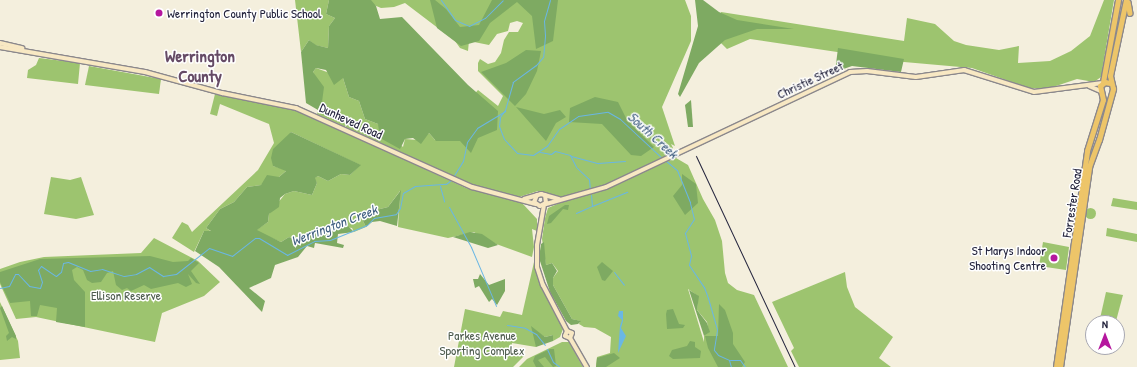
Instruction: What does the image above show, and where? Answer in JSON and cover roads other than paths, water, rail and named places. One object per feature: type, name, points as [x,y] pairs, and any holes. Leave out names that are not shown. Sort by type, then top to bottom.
[{"type":"main road","points":[[1118,0],[1102,83],[1110,83],[1110,74],[1127,0]]},
{"type":"main road","points":[[1127,0],[1130,13]]},
{"type":"main road","name":"Dunheved Road","points":[[2,45],[122,65],[222,93],[303,110],[447,176],[486,192],[523,199],[537,205]]},
{"type":"main road","name":"Dunheved Road","points":[[86,60],[165,76]]},
{"type":"main road","points":[[116,67],[122,65],[127,69]]},
{"type":"main road","name":"Christie Street","points":[[545,204],[560,199],[571,198],[594,192],[674,155],[834,77],[854,71],[916,77],[964,70],[1034,92],[1102,83]]},
{"type":"main road","name":"Forrester Road","points":[[1056,367],[1087,151],[1102,104],[1102,83]]},
{"type":"main road","name":"Forrester Road","points":[[1060,367],[1088,166],[1101,135],[1110,93],[1113,88],[1110,83]]},
{"type":"main road","name":"Christie Street","points":[[1083,85],[1101,92]]},
{"type":"main road","points":[[1101,92],[1110,93]]},
{"type":"main road","points":[[540,217],[534,199],[537,195],[543,194],[547,199],[540,217],[536,249],[537,267],[543,285],[567,331],[565,336],[570,338],[587,367]]},
{"type":"main road","name":"Christie Street","points":[[543,194],[560,199]]},
{"type":"main road","name":"Dunheved Road","points":[[523,199],[537,195]]},
{"type":"main road","points":[[537,205],[545,204]]},
{"type":"main road","points":[[1066,319],[1065,298],[1071,285]]},
{"type":"water","points":[[619,311],[623,311],[623,321],[621,328],[626,336],[618,353],[620,326],[622,320],[618,316]]},
{"type":"waterway","name":"South Creek","points":[[441,0],[455,20],[469,26],[485,18],[503,0]]},
{"type":"waterway","name":"South Creek","points":[[550,0],[544,21],[545,36],[543,57],[536,65],[513,82],[505,110],[500,117],[499,126],[504,139],[517,153],[533,155],[547,146],[559,129],[578,116],[608,112],[620,119],[662,158]]},
{"type":"waterway","name":"Werrington Creek","points":[[453,177],[463,161],[467,142],[477,128],[505,111]]},
{"type":"waterway","points":[[540,152],[551,154],[555,151],[570,155],[576,167],[589,179],[590,191]]},
{"type":"waterway","points":[[571,156],[598,163],[625,161]]},
{"type":"waterway","name":"South Creek","points":[[665,160],[677,170],[690,203],[694,219],[685,233],[691,256],[689,265],[704,287],[708,298],[717,330],[714,350],[718,355],[729,360],[731,367]]},
{"type":"waterway","name":"Werrington Creek","points":[[0,288],[9,286],[15,274],[18,274],[29,286],[40,288],[42,282],[38,270],[41,266],[56,276],[61,272],[63,263],[68,262],[90,271],[102,269],[124,276],[136,274],[149,267],[163,276],[176,274],[209,248],[232,256],[255,238],[259,238],[287,255],[314,241],[330,240],[367,225],[374,218],[396,214],[400,208],[403,193],[415,186],[446,184],[451,180]]},
{"type":"waterway","points":[[440,186],[444,201]]},
{"type":"waterway","points":[[592,206],[627,192]]},
{"type":"waterway","points":[[576,213],[592,206],[591,195]]},
{"type":"waterway","points":[[449,207],[471,247],[496,306]]},
{"type":"waterway","points":[[614,272],[624,285]]},
{"type":"waterway","points":[[507,325],[525,328],[536,334],[545,345]]},
{"type":"waterway","points":[[547,349],[553,362],[560,367]]},
{"type":"waterway","points":[[730,360],[740,360],[745,367]]},
{"type":"railway","points":[[696,156],[795,367]]},
{"type":"place","name":"Werrington County Public School","points":[[159,13]]},
{"type":"place","name":"St Marys Indoor Shooting Centre","points":[[1054,258]]},
{"type":"district","name":"Werrington County","points":[[200,66]]},
{"type":"park label","name":"Ellison Reserve","points":[[126,295]]},
{"type":"park label","name":"Parkes Avenue Sporting Complex","points":[[482,344]]}]
